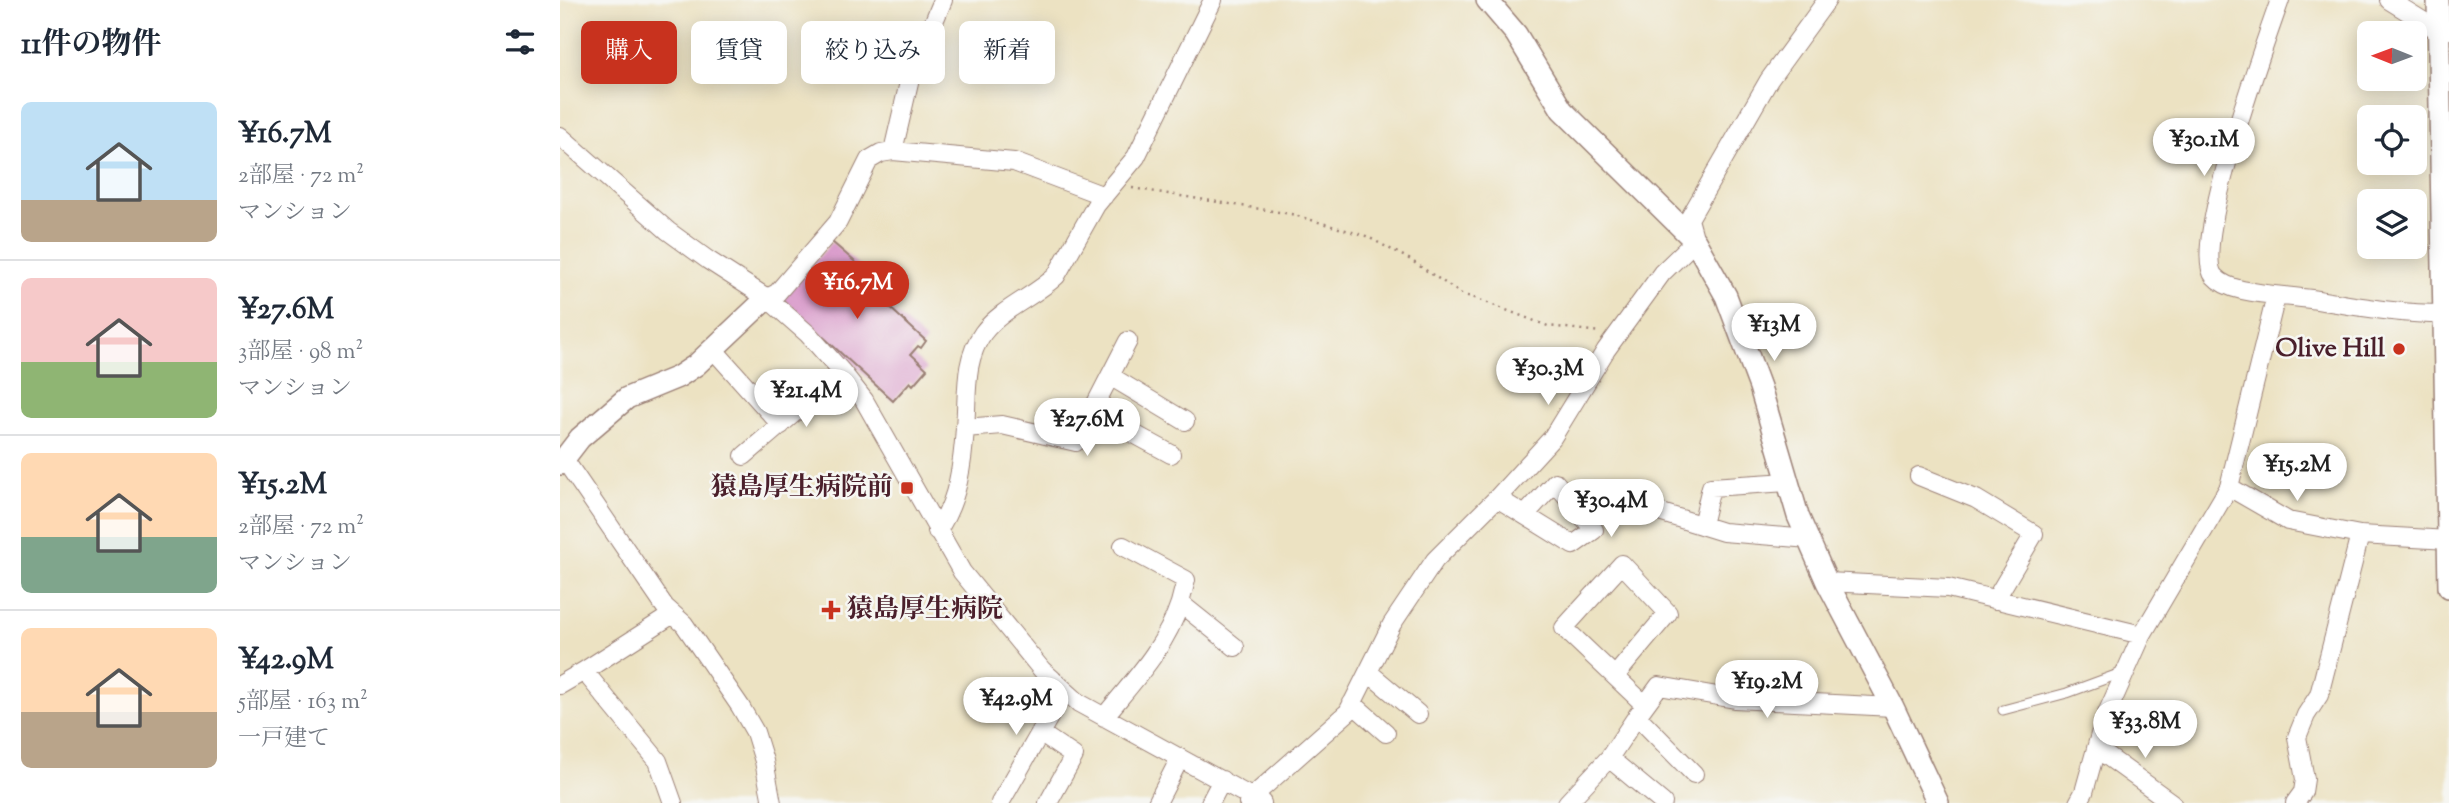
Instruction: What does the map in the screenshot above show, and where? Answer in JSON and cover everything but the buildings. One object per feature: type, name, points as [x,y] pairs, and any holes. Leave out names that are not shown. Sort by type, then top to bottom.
[{"type":"street","points":[[893,151],[910,78],[943,0]]},
{"type":"street","points":[[937,531],[947,516],[955,491],[965,428],[968,366],[984,333],[1003,314],[1056,276],[1096,205],[1136,156],[1213,0]]},
{"type":"street","points":[[1487,0],[1516,34],[1562,110],[1695,241]]},
{"type":"street","points":[[1827,0],[1769,80],[1689,219],[1695,241],[1726,296],[1760,387],[1798,516],[1938,803]]},
{"type":"street","points":[[2280,0],[2242,106],[2210,236],[2207,260],[2213,275],[2225,284],[2241,290],[2276,296],[2447,314]]},
{"type":"street","points":[[2389,0],[2444,31]]},
{"type":"street","points":[[2438,0],[2444,31],[2449,587]]},
{"type":"street","points":[[560,136],[668,230],[767,298],[808,334],[864,400],[962,572],[1042,670],[1064,691],[1104,717],[1222,780],[1254,801],[1348,712],[1392,624],[1435,560],[1552,438],[1606,350],[1662,273],[1695,241]]},
{"type":"street","points":[[772,803],[755,732],[740,706],[684,624],[665,607],[562,462],[580,438],[627,398],[678,377],[776,293],[838,222],[869,160],[881,153],[893,151],[1014,162],[1108,190]]},
{"type":"street","points":[[2078,803],[2084,792],[2104,720],[2142,635],[2229,487],[2276,296]]},
{"type":"street","points":[[965,428],[1002,425],[1076,442],[1128,341]]},
{"type":"street","points":[[713,349],[781,425]]},
{"type":"street","points":[[744,456],[842,372]]},
{"type":"street","points":[[1110,376],[1185,421]]},
{"type":"street","points":[[1092,411],[1171,454]]},
{"type":"street","points":[[1919,476],[1976,499],[2034,534],[1995,600]]},
{"type":"street","points":[[1702,525],[1711,487],[1788,482]]},
{"type":"street","points":[[2229,487],[2288,521],[2360,535],[2449,540]]},
{"type":"street","points":[[1497,498],[1524,515]]},
{"type":"street","points":[[1662,513],[1723,532],[1809,540]]},
{"type":"street","points":[[2295,803],[2302,792],[2305,779],[2297,737],[2306,715],[2319,695],[2360,535]]},
{"type":"street","points":[[1104,717],[1154,657],[1173,625],[1186,580],[1123,546]]},
{"type":"street","points":[[1615,676],[1668,612],[1622,564],[1564,628],[1615,676],[1694,774]]},
{"type":"street","points":[[1828,582],[1948,588],[2142,635]]},
{"type":"street","points":[[1180,603],[1235,647]]},
{"type":"street","points":[[560,685],[673,614]]},
{"type":"street","points":[[584,671],[658,761],[673,803]]},
{"type":"street","points":[[1368,672],[1418,714]]},
{"type":"street","points":[[1567,803],[1609,758],[1659,686],[1735,699],[1893,707]]},
{"type":"street","points":[[1001,803],[1064,691]]},
{"type":"street","points":[[1352,703],[1386,733]]},
{"type":"street","points":[[1040,733],[1074,755],[1048,803]]},
{"type":"street","points":[[2096,748],[2172,803]]},
{"type":"street","points":[[1157,803],[1180,758]]},
{"type":"street","points":[[1609,758],[1663,803]]},
{"type":"street","points":[[1210,803],[1222,780]]},
{"type":"lane","points":[[2003,710],[2067,693],[2126,671]]},
{"type":"path","points":[[1108,190],[1291,214],[1366,236],[1462,295],[1548,326],[1618,334]]},
{"type":"place","name":"Olive Hill","points":[[2399,349]]},
{"type":"place","name":"猿島厚生病院前","points":[[907,488]]},
{"type":"place","name":"猿島厚生病院","points":[[831,610]]}]
